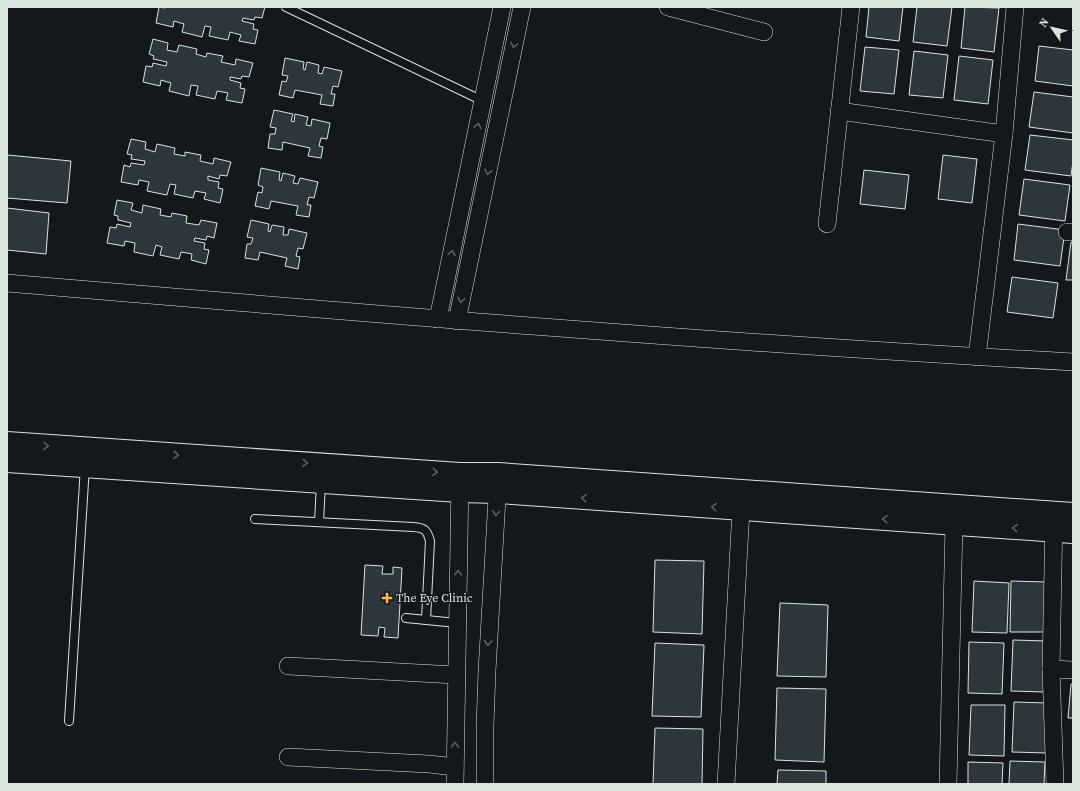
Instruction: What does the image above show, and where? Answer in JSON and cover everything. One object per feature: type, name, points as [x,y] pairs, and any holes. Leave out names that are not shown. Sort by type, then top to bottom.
[{"type":"main road","points":[[7,443],[86,457],[321,482],[498,483],[1064,522]]},
{"type":"main road","points":[[7,461],[86,457],[460,483]]},
{"type":"main road","points":[[498,483],[741,509],[954,524],[1064,522]]},
{"type":"street","points":[[438,319],[502,7]]},
{"type":"street","points":[[457,321],[522,7]]},
{"type":"street","points":[[668,7],[764,32]]},
{"type":"street","points":[[827,224],[851,7]]},
{"type":"street","points":[[977,357],[1004,134],[1015,7]]},
{"type":"street","points":[[839,111],[1004,134]]},
{"type":"street","points":[[7,283],[457,321],[977,357],[1073,362]]},
{"type":"street","points":[[455,784],[460,483]]},
{"type":"street","points":[[485,784],[487,671],[498,483]]},
{"type":"street","points":[[726,784],[741,509]]},
{"type":"street","points":[[1055,784],[1050,669],[1064,522]]},
{"type":"street","points":[[948,784],[954,524]]},
{"type":"street","points":[[288,666],[456,675]]},
{"type":"street","points":[[1050,669],[1073,670]]},
{"type":"street","points":[[288,757],[428,764],[455,767]]},
{"type":"lane","points":[[286,7],[483,101]]},
{"type":"lane","points":[[69,721],[86,457]]},
{"type":"lane","points":[[319,522],[321,482]]},
{"type":"lane","points":[[255,519],[423,528],[428,533],[430,542],[426,620]]},
{"type":"lane","points":[[406,618],[457,623]]},
{"type":"building","points":[[159,7],[265,7],[262,18],[255,17],[254,20],[243,18],[242,21],[254,24],[253,29],[258,30],[255,44],[239,41],[241,35],[230,32],[228,40],[209,36],[211,27],[205,26],[202,37],[182,32],[184,24],[174,21],[173,27],[156,23]]},
{"type":"building","points":[[869,7],[903,7],[899,41],[866,37]]},
{"type":"building","points":[[917,7],[952,7],[947,46],[913,42]]},
{"type":"building","points":[[965,7],[999,8],[994,52],[961,48]]},
{"type":"building","points":[[153,39],[168,43],[167,50],[177,52],[179,45],[197,49],[196,54],[206,57],[207,53],[223,56],[221,62],[235,65],[236,59],[253,63],[249,77],[242,76],[241,79],[230,77],[230,80],[241,83],[240,88],[245,89],[242,103],[226,100],[228,93],[217,91],[215,99],[196,95],[198,86],[191,85],[189,96],[169,91],[171,83],[161,80],[160,86],[143,82],[146,66],[152,67],[153,63],[166,66],[167,62],[153,59],[154,56],[149,54]]},
{"type":"building","points":[[1039,46],[1073,50],[1073,86],[1035,81]]},
{"type":"building","points":[[865,47],[899,50],[894,94],[860,91]]},
{"type":"building","points":[[914,51],[948,55],[943,98],[909,95]]},
{"type":"building","points":[[959,56],[993,60],[988,104],[954,100]]},
{"type":"building","points":[[285,58],[304,62],[303,69],[305,70],[307,62],[319,65],[318,73],[322,74],[324,67],[342,71],[338,87],[333,86],[331,94],[335,94],[333,106],[320,104],[322,95],[295,90],[293,98],[279,95],[282,81],[286,82],[288,76],[282,75]]},
{"type":"building","points":[[1034,92],[1073,97],[1073,133],[1029,127]]},
{"type":"building","points":[[274,110],[293,114],[291,121],[294,122],[295,114],[308,117],[306,125],[311,126],[312,119],[330,123],[327,139],[321,138],[319,146],[323,147],[321,158],[308,156],[310,148],[283,142],[282,150],[268,148],[270,134],[275,134],[276,128],[270,127]]},
{"type":"building","points":[[1030,135],[1073,140],[1071,176],[1025,170]]},
{"type":"building","points":[[131,139],[146,142],[145,149],[155,152],[157,144],[175,148],[174,154],[185,156],[185,152],[201,155],[200,161],[213,164],[214,158],[231,162],[227,176],[220,175],[219,179],[208,176],[208,180],[219,182],[218,188],[223,189],[220,203],[204,199],[206,193],[195,191],[193,198],[174,194],[176,185],[170,184],[167,195],[147,191],[149,182],[139,180],[138,185],[121,182],[124,165],[130,167],[131,163],[144,165],[145,161],[131,159],[132,155],[127,154]]},
{"type":"building","points":[[7,155],[71,161],[67,203],[7,198]]},
{"type":"building","points":[[943,155],[977,159],[972,203],[938,199]]},
{"type":"building","points":[[261,168],[280,172],[279,180],[281,181],[283,173],[295,176],[293,183],[298,184],[300,178],[318,182],[314,198],[309,197],[307,205],[311,205],[309,217],[296,215],[298,206],[271,201],[269,209],[255,206],[258,192],[262,193],[263,187],[258,185]]},
{"type":"building","points":[[864,170],[909,175],[905,209],[860,204]]},
{"type":"building","points":[[1024,179],[1070,185],[1065,221],[1019,215]]},
{"type":"building","points":[[117,200],[133,203],[131,210],[142,213],[143,205],[161,209],[160,215],[171,217],[172,213],[187,216],[186,223],[199,225],[201,220],[217,223],[214,238],[207,236],[206,240],[195,238],[194,241],[205,243],[204,249],[209,250],[206,264],[191,260],[192,254],[181,252],[179,259],[160,255],[162,247],[156,245],[153,256],[134,252],[135,243],[125,241],[124,246],[107,243],[110,227],[116,228],[117,224],[130,227],[131,223],[118,220],[118,216],[114,215]]},
{"type":"building","points":[[7,208],[49,213],[46,254],[7,250]]},
{"type":"building","points":[[251,220],[269,224],[268,231],[270,232],[272,225],[284,227],[283,235],[288,235],[289,229],[307,233],[303,249],[298,248],[296,256],[300,257],[298,269],[285,266],[287,258],[260,252],[258,260],[245,258],[247,244],[251,244],[253,238],[247,237]]},
{"type":"building","points":[[1018,224],[1065,230],[1060,266],[1014,260]]},
{"type":"building","points":[[1071,242],[1073,242],[1073,280],[1066,280]]},
{"type":"building","points":[[1012,277],[1058,283],[1053,318],[1007,312]]},
{"type":"building","points":[[655,560],[704,561],[702,634],[653,632]]},
{"type":"building","points":[[365,565],[383,566],[382,574],[393,574],[393,567],[402,568],[398,638],[384,637],[385,628],[379,627],[378,636],[361,635]]},
{"type":"building","points":[[974,581],[1009,583],[1007,633],[972,632]]},
{"type":"building","points":[[1011,581],[1046,582],[1044,632],[1010,632]]},
{"type":"building","points":[[780,603],[828,605],[826,677],[777,676]]},
{"type":"building","points":[[1013,640],[1047,641],[1045,692],[1011,691]]},
{"type":"building","points":[[969,642],[1004,643],[1002,694],[968,693]]},
{"type":"building","points":[[655,643],[704,645],[701,717],[652,716]]},
{"type":"building","points":[[1071,684],[1073,684],[1073,718],[1068,718]]},
{"type":"building","points":[[777,688],[826,689],[824,762],[775,760]]},
{"type":"building","points":[[1014,702],[1048,703],[1047,753],[1012,752]]},
{"type":"building","points":[[971,705],[1005,705],[1004,756],[969,755]]},
{"type":"building","points":[[655,728],[703,729],[702,784],[653,784]]},
{"type":"building","points":[[1010,761],[1045,762],[1044,784],[1009,784]]},
{"type":"building","points":[[968,762],[1003,763],[1002,784],[968,784]]},
{"type":"building","points":[[778,770],[826,771],[826,784],[777,784]]},
{"type":"place","name":"The Eye Clinic","points":[[387,598]]}]
